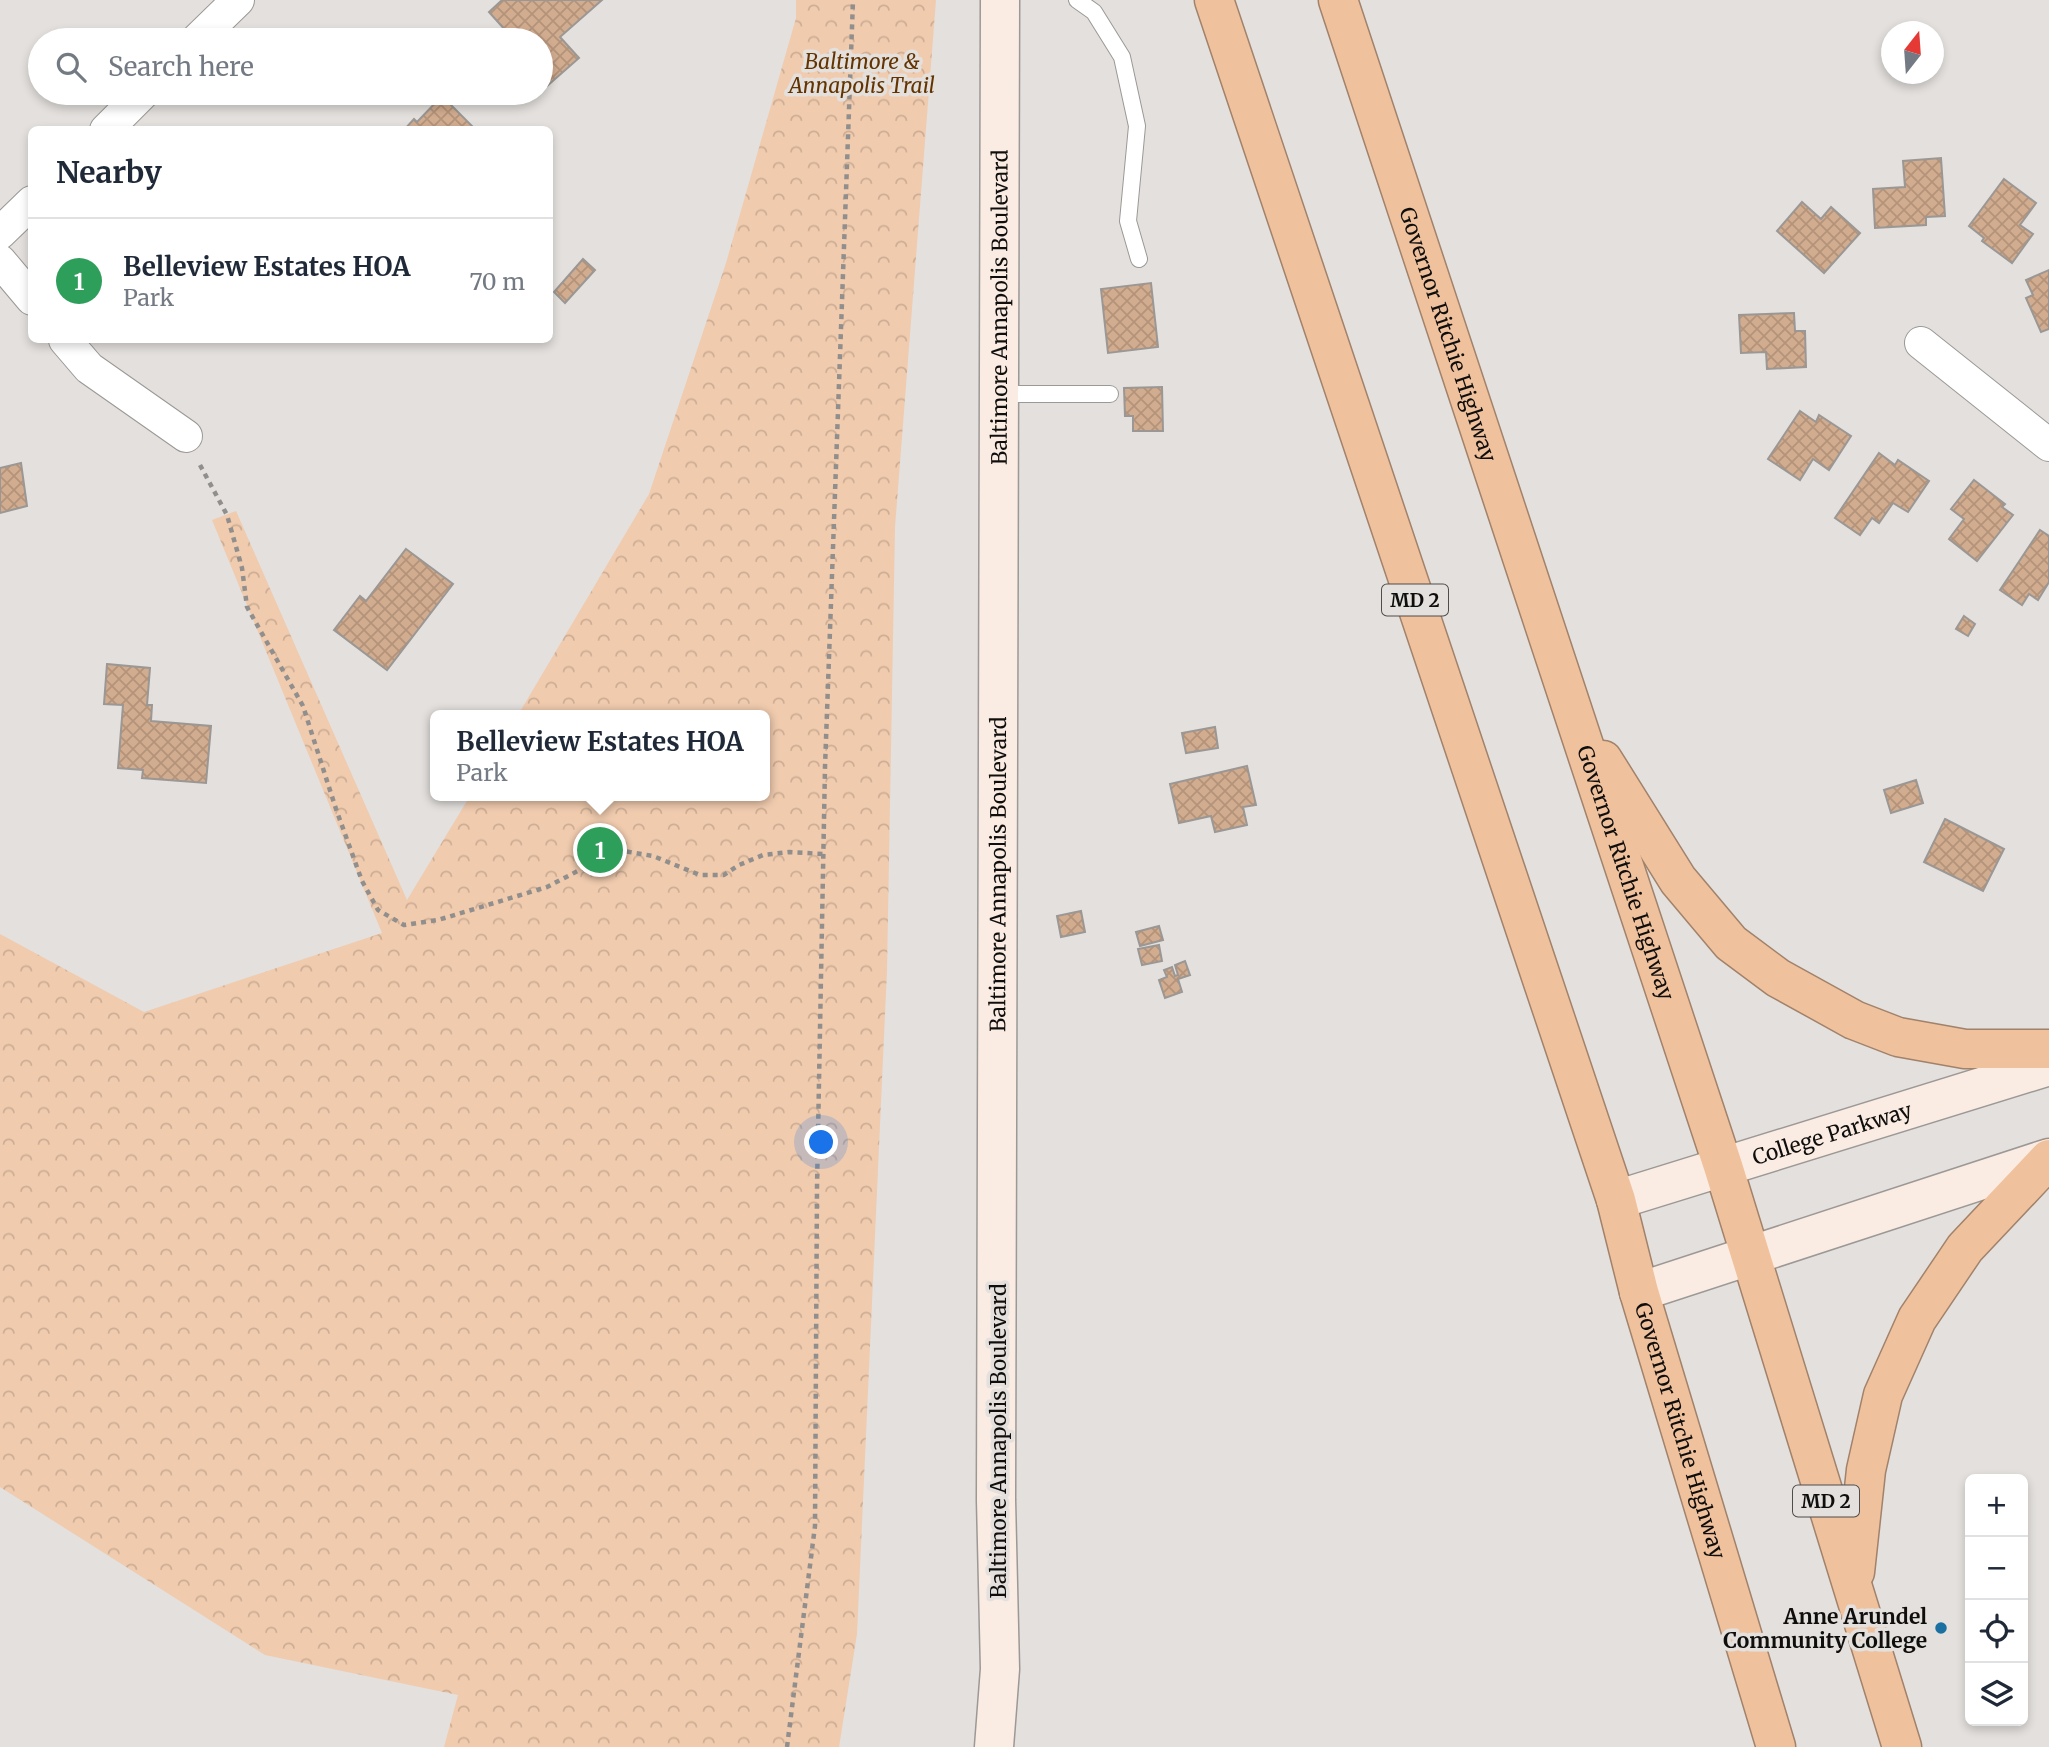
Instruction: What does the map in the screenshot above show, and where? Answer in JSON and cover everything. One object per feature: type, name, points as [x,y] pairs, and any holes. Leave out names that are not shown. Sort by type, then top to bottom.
[{"type":"highway","name":"Governor Ritchie Highway","points":[[1214,0],[1616,1200],[1639,1292],[1776,1747]]},
{"type":"highway","name":"Governor Ritchie Highway","points":[[1338,0],[1723,1166],[1902,1747]]},
{"type":"highway","points":[[1571,709],[1678,880],[1731,943],[1778,978],[1854,1020],[1898,1037],[1965,1049],[2049,1049]]},
{"type":"highway","points":[[1853,1588],[1866,1470],[1883,1395],[1917,1319],[1965,1248],[2049,1158]]},
{"type":"street","points":[[209,28],[238,0]]},
{"type":"street","name":"Baltimore Annapolis Boulevard","points":[[994,1747],[1000,1670],[996,1500],[1000,0]]},
{"type":"street","points":[[110,126],[131,105]]},
{"type":"street","points":[[0,233],[28,206]]},
{"type":"street","points":[[0,261],[28,294]]},
{"type":"street","points":[[67,343],[89,369],[186,436]]},
{"type":"street","points":[[1920,343],[2049,445]]},
{"type":"street","name":"College Parkway","points":[[1616,1200],[2049,1066]]},
{"type":"street","points":[[1639,1292],[2049,1158]]},
{"type":"lane","points":[[1077,0],[1094,12],[1122,57],[1138,126],[1128,221],[1139,259]]},
{"type":"lane","points":[[1000,394],[1110,394]]},
{"type":"path","points":[[787,1747],[815,1526],[823,854],[853,0]]},
{"type":"path","points":[[186,436],[227,515],[242,568],[247,607],[303,706],[362,881],[377,909],[404,925],[438,920],[547,887],[618,850],[653,856],[700,875],[724,875],[740,864],[763,855],[789,852],[823,854]]},
{"type":"green space","name":"Baltimore & Annapolis Trail","points":[[796,0],[936,0],[895,527],[887,970],[857,1634],[839,1747],[444,1747],[458,1695],[265,1655],[0,1487],[0,934],[144,1012],[382,933],[212,520],[236,511],[407,900],[467,801],[770,801],[770,710],[521,710],[649,494],[726,263],[796,18]]},
{"type":"building","points":[[502,0],[602,0],[560,37],[579,58],[553,81],[553,28],[503,28],[489,12]]},
{"type":"building","points":[[433,105],[451,105],[472,126],[408,126],[414,119],[417,122]]},
{"type":"building","points":[[1941,158],[1945,216],[1926,217],[1926,225],[1875,228],[1873,189],[1905,187],[1903,161]]},
{"type":"building","points":[[2004,179],[2036,203],[2020,225],[2033,234],[2012,263],[1982,241],[1984,238],[1969,226]]},
{"type":"building","points":[[1802,202],[1821,219],[1831,207],[1860,233],[1824,273],[1777,231]]},
{"type":"building","points":[[583,259],[595,270],[565,303],[554,292]]},
{"type":"building","points":[[2049,270],[2049,329],[2041,332],[2026,298],[2033,295],[2026,280]]},
{"type":"building","points":[[1151,283],[1158,347],[1108,353],[1101,289]]},
{"type":"building","points":[[1794,313],[1795,331],[1805,331],[1806,367],[1767,369],[1766,352],[1741,353],[1739,315]]},
{"type":"building","points":[[1162,387],[1163,431],[1133,431],[1133,416],[1125,416],[1124,388]]},
{"type":"building","points":[[1800,411],[1816,422],[1819,415],[1851,436],[1829,470],[1813,459],[1800,480],[1768,459]]},
{"type":"building","points":[[1879,453],[1895,465],[1898,460],[1929,481],[1908,512],[1893,503],[1879,523],[1872,518],[1860,535],[1835,518]]},
{"type":"building","points":[[21,463],[27,506],[0,513],[0,468]]},
{"type":"building","points":[[1974,480],[2005,504],[2002,507],[2013,515],[1977,561],[1949,539],[1964,519],[1951,509]]},
{"type":"building","points":[[2040,530],[2049,536],[2049,582],[2038,600],[2029,594],[2022,605],[2000,590]]},
{"type":"building","points":[[406,549],[453,584],[387,670],[334,630],[360,596],[366,601]]},
{"type":"building","points":[[1964,616],[1975,624],[1968,636],[1956,629]]},
{"type":"building","points":[[107,664],[150,668],[147,705],[152,705],[151,721],[211,726],[206,783],[142,778],[143,770],[118,768],[123,705],[104,704]]},
{"type":"building","points":[[1215,727],[1218,748],[1186,753],[1182,733]]},
{"type":"building","points":[[1247,766],[1256,805],[1243,807],[1247,825],[1215,832],[1211,816],[1179,823],[1170,784]]},
{"type":"building","points":[[1916,780],[1923,803],[1891,813],[1884,790]]},
{"type":"building","points":[[1945,819],[2004,849],[1983,891],[1924,862]]},
{"type":"building","points":[[1081,911],[1085,932],[1061,937],[1057,916]]},
{"type":"building","points":[[1159,926],[1163,940],[1140,946],[1136,932]]},
{"type":"building","points":[[1159,945],[1162,961],[1142,965],[1138,949]]},
{"type":"building","points":[[1185,961],[1190,975],[1178,979],[1182,992],[1165,998],[1159,980],[1167,977],[1164,970],[1172,967],[1175,976],[1178,975],[1175,965]]},
{"type":"place","name":"Belleview Estates HOA","points":[[600,850]]},
{"type":"place","name":"Anne Arundel Community College","points":[[1941,1628]]}]
